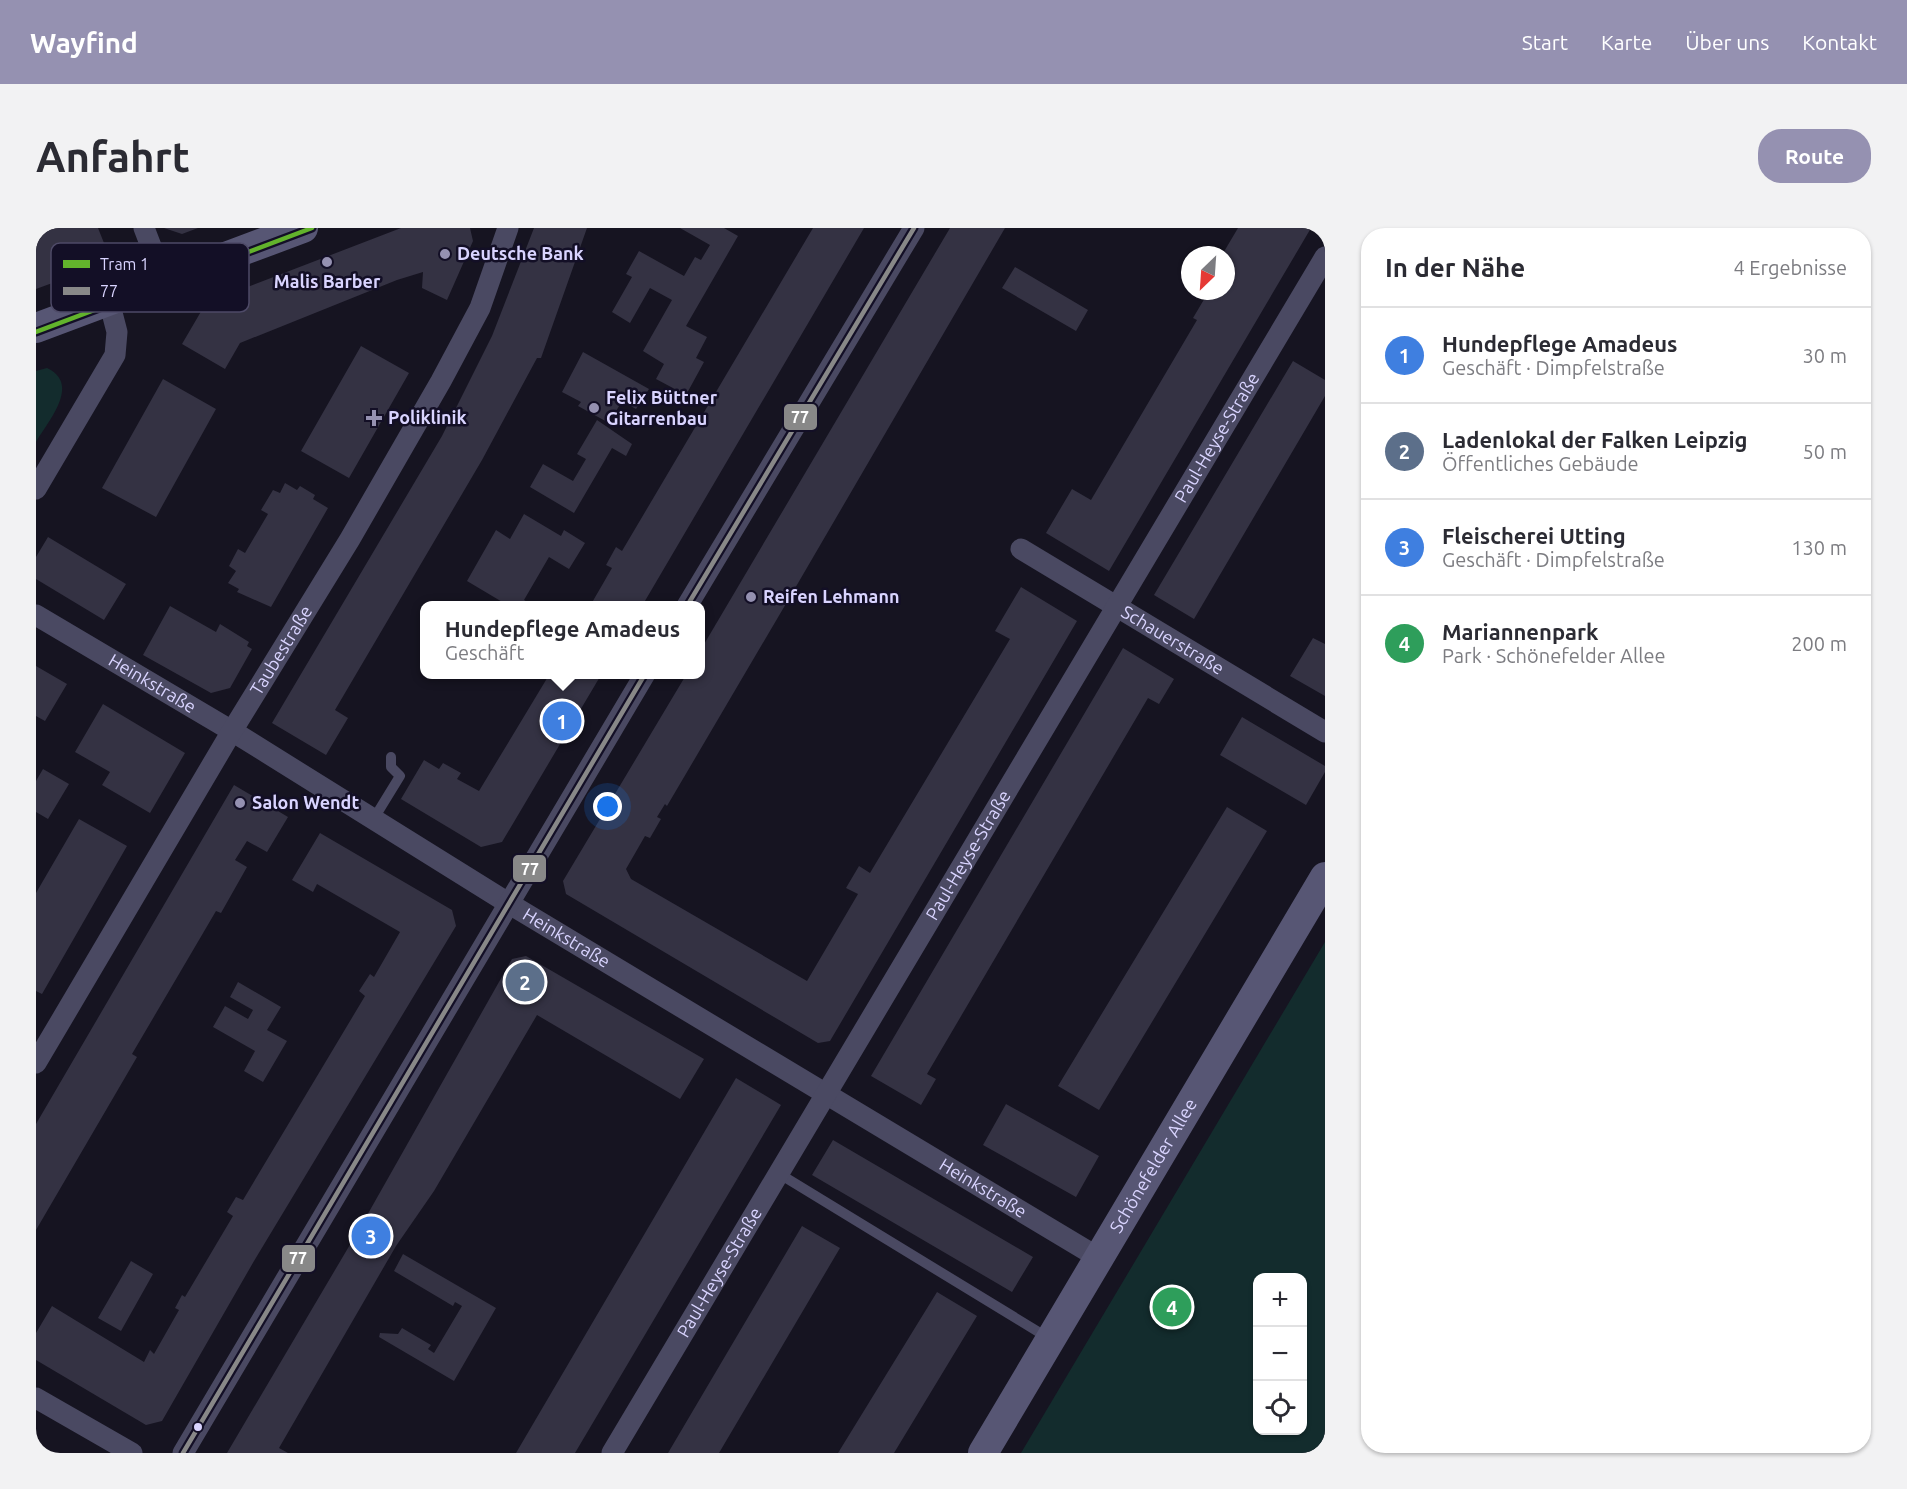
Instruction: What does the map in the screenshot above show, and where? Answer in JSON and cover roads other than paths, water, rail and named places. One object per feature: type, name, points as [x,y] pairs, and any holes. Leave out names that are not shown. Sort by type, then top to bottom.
[{"type":"main road","points":[[249,248],[303,228]]},
{"type":"main road","points":[[36,328],[79,312]]},
{"type":"main road","name":"Schönefelder Allee","points":[[983,1453],[1325,877]]},
{"type":"street","points":[[144,228],[150,243]]},
{"type":"street","name":"Taubestraße","points":[[36,1063],[232,731],[350,539],[441,381],[480,308],[508,228]]},
{"type":"street","points":[[690,601],[914,228]]},
{"type":"street","name":"Paul-Heyse-Straße","points":[[612,1453],[1325,257]]},
{"type":"street","points":[[36,489],[115,355],[117,332],[112,312]]},
{"type":"street","name":"Schauerstraße","points":[[1021,549],[1325,732]]},
{"type":"street","name":"Heinkstraße","points":[[36,615],[232,731],[508,903],[1099,1258]]},
{"type":"street","points":[[183,1453],[643,679]]},
{"type":"street","points":[[36,1398],[132,1453]]},
{"type":"lane","points":[[373,820],[400,776],[391,766],[391,757]]},
{"type":"lane","points":[[778,1173],[1050,1340]]},
{"type":"tram line","name":"1","points":[[249,252],[312,228]]},
{"type":"tram line","name":"1","points":[[36,332],[89,312]]},
{"type":"place","name":"Deutsche Bank","points":[[445,254]]},
{"type":"place","name":"Malis Barber","points":[[327,262]]},
{"type":"place","name":"Felix Büttner Gitarrenbau","points":[[594,408]]},
{"type":"place","name":"Poliklinik","points":[[374,418]]},
{"type":"place","name":"Reifen Lehmann","points":[[751,597]]},
{"type":"place","name":"Hundepflege Amadeus","points":[[562,721]]},
{"type":"place","name":"Salon Wendt","points":[[240,803]]},
{"type":"place","name":"Ladenlokal der Falken Leipzig","points":[[525,982]]},
{"type":"place","name":"Fleischerei Utting","points":[[371,1236]]},
{"type":"place","name":"Mariannenpark","points":[[1172,1307]]}]
